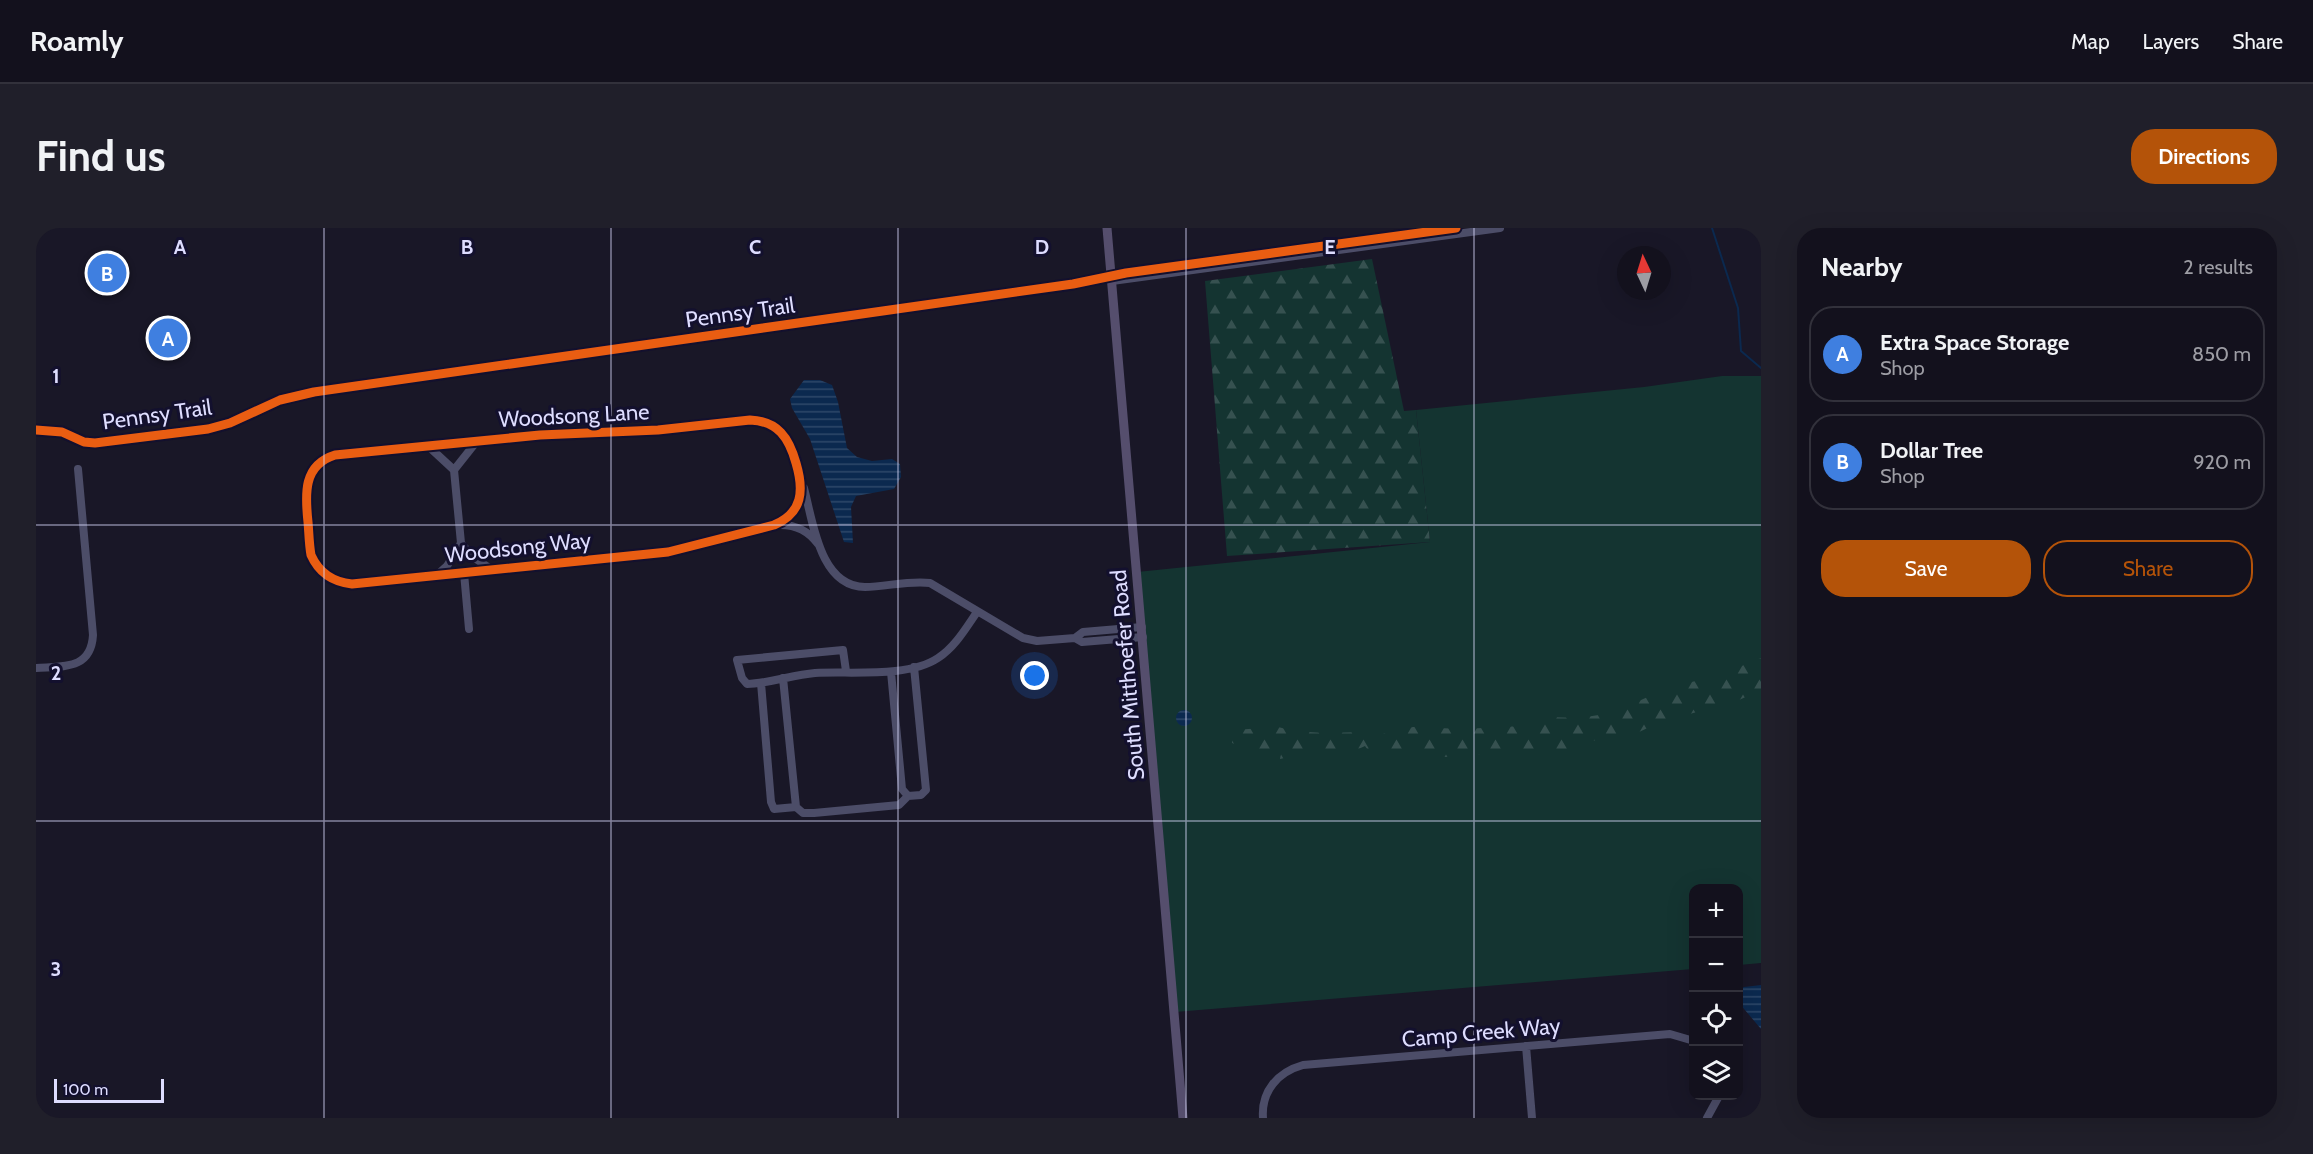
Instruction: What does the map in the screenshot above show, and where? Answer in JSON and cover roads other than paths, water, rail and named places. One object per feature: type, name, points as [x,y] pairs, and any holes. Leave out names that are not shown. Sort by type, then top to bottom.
[{"type":"main road","name":"South Mitthoefer Road","points":[[1107,228],[1183,1118]]},
{"type":"street","points":[[1112,281],[1500,228]]},
{"type":"street","name":"Woodsong Lane","points":[[308,522],[306,486],[314,470],[325,460],[342,454],[540,435],[657,430],[759,420],[772,425],[786,437],[792,447],[822,550]]},
{"type":"street","points":[[454,470],[478,441]]},
{"type":"street","points":[[427,445],[454,470],[461,543],[473,558],[491,569]]},
{"type":"street","points":[[36,668],[78,663],[85,658],[92,647],[93,635],[78,469]]},
{"type":"street","points":[[774,525],[788,517],[796,507],[801,495],[802,481]]},
{"type":"street","name":"Woodsong Way","points":[[308,522],[310,548],[315,563],[326,574],[338,581],[352,584],[679,550],[774,525],[789,525],[810,534],[822,550],[831,571],[848,584],[865,587],[928,583],[1023,638],[1037,641],[1075,638],[1083,632],[1142,632]]},
{"type":"street","points":[[437,576],[447,566],[461,543]]},
{"type":"street","points":[[464,573],[469,629]]},
{"type":"street","points":[[846,671],[843,650],[737,660],[742,678],[747,684],[807,674],[846,671],[891,672],[914,667],[939,657],[952,646],[977,612]]},
{"type":"street","points":[[783,678],[796,807],[803,813],[814,813],[899,805],[908,796],[921,795],[926,790],[914,667]]},
{"type":"street","points":[[891,672],[902,789],[908,796]]},
{"type":"street","points":[[761,683],[771,802],[774,809],[796,807]]},
{"type":"street","name":"Camp Creek Way","points":[[1263,1118],[1265,1096],[1275,1080],[1288,1070],[1303,1065],[1670,1034],[1689,1040]]},
{"type":"street","points":[[1526,1046],[1532,1118]]},
{"type":"street","points":[[1707,1118],[1716,1100]]},
{"type":"water","points":[[804,380],[820,380],[832,385],[838,402],[847,448],[857,457],[872,461],[892,459],[900,464],[901,477],[894,489],[856,496],[851,507],[853,543],[844,542],[810,439],[792,408],[790,399]]},
{"type":"water","points":[[1184,710],[1190,712],[1192,718],[1190,724],[1184,726],[1178,724],[1176,718],[1178,712]]},
{"type":"water","points":[[1761,985],[1761,1029],[1743,1008],[1744,987]]},
{"type":"waterway","points":[[1712,228],[1738,308],[1741,351],[1761,368]]},
{"type":"place","name":"Dollar Tree","points":[[107,273]]},
{"type":"place","name":"Extra Space Storage","points":[[168,338]]}]
